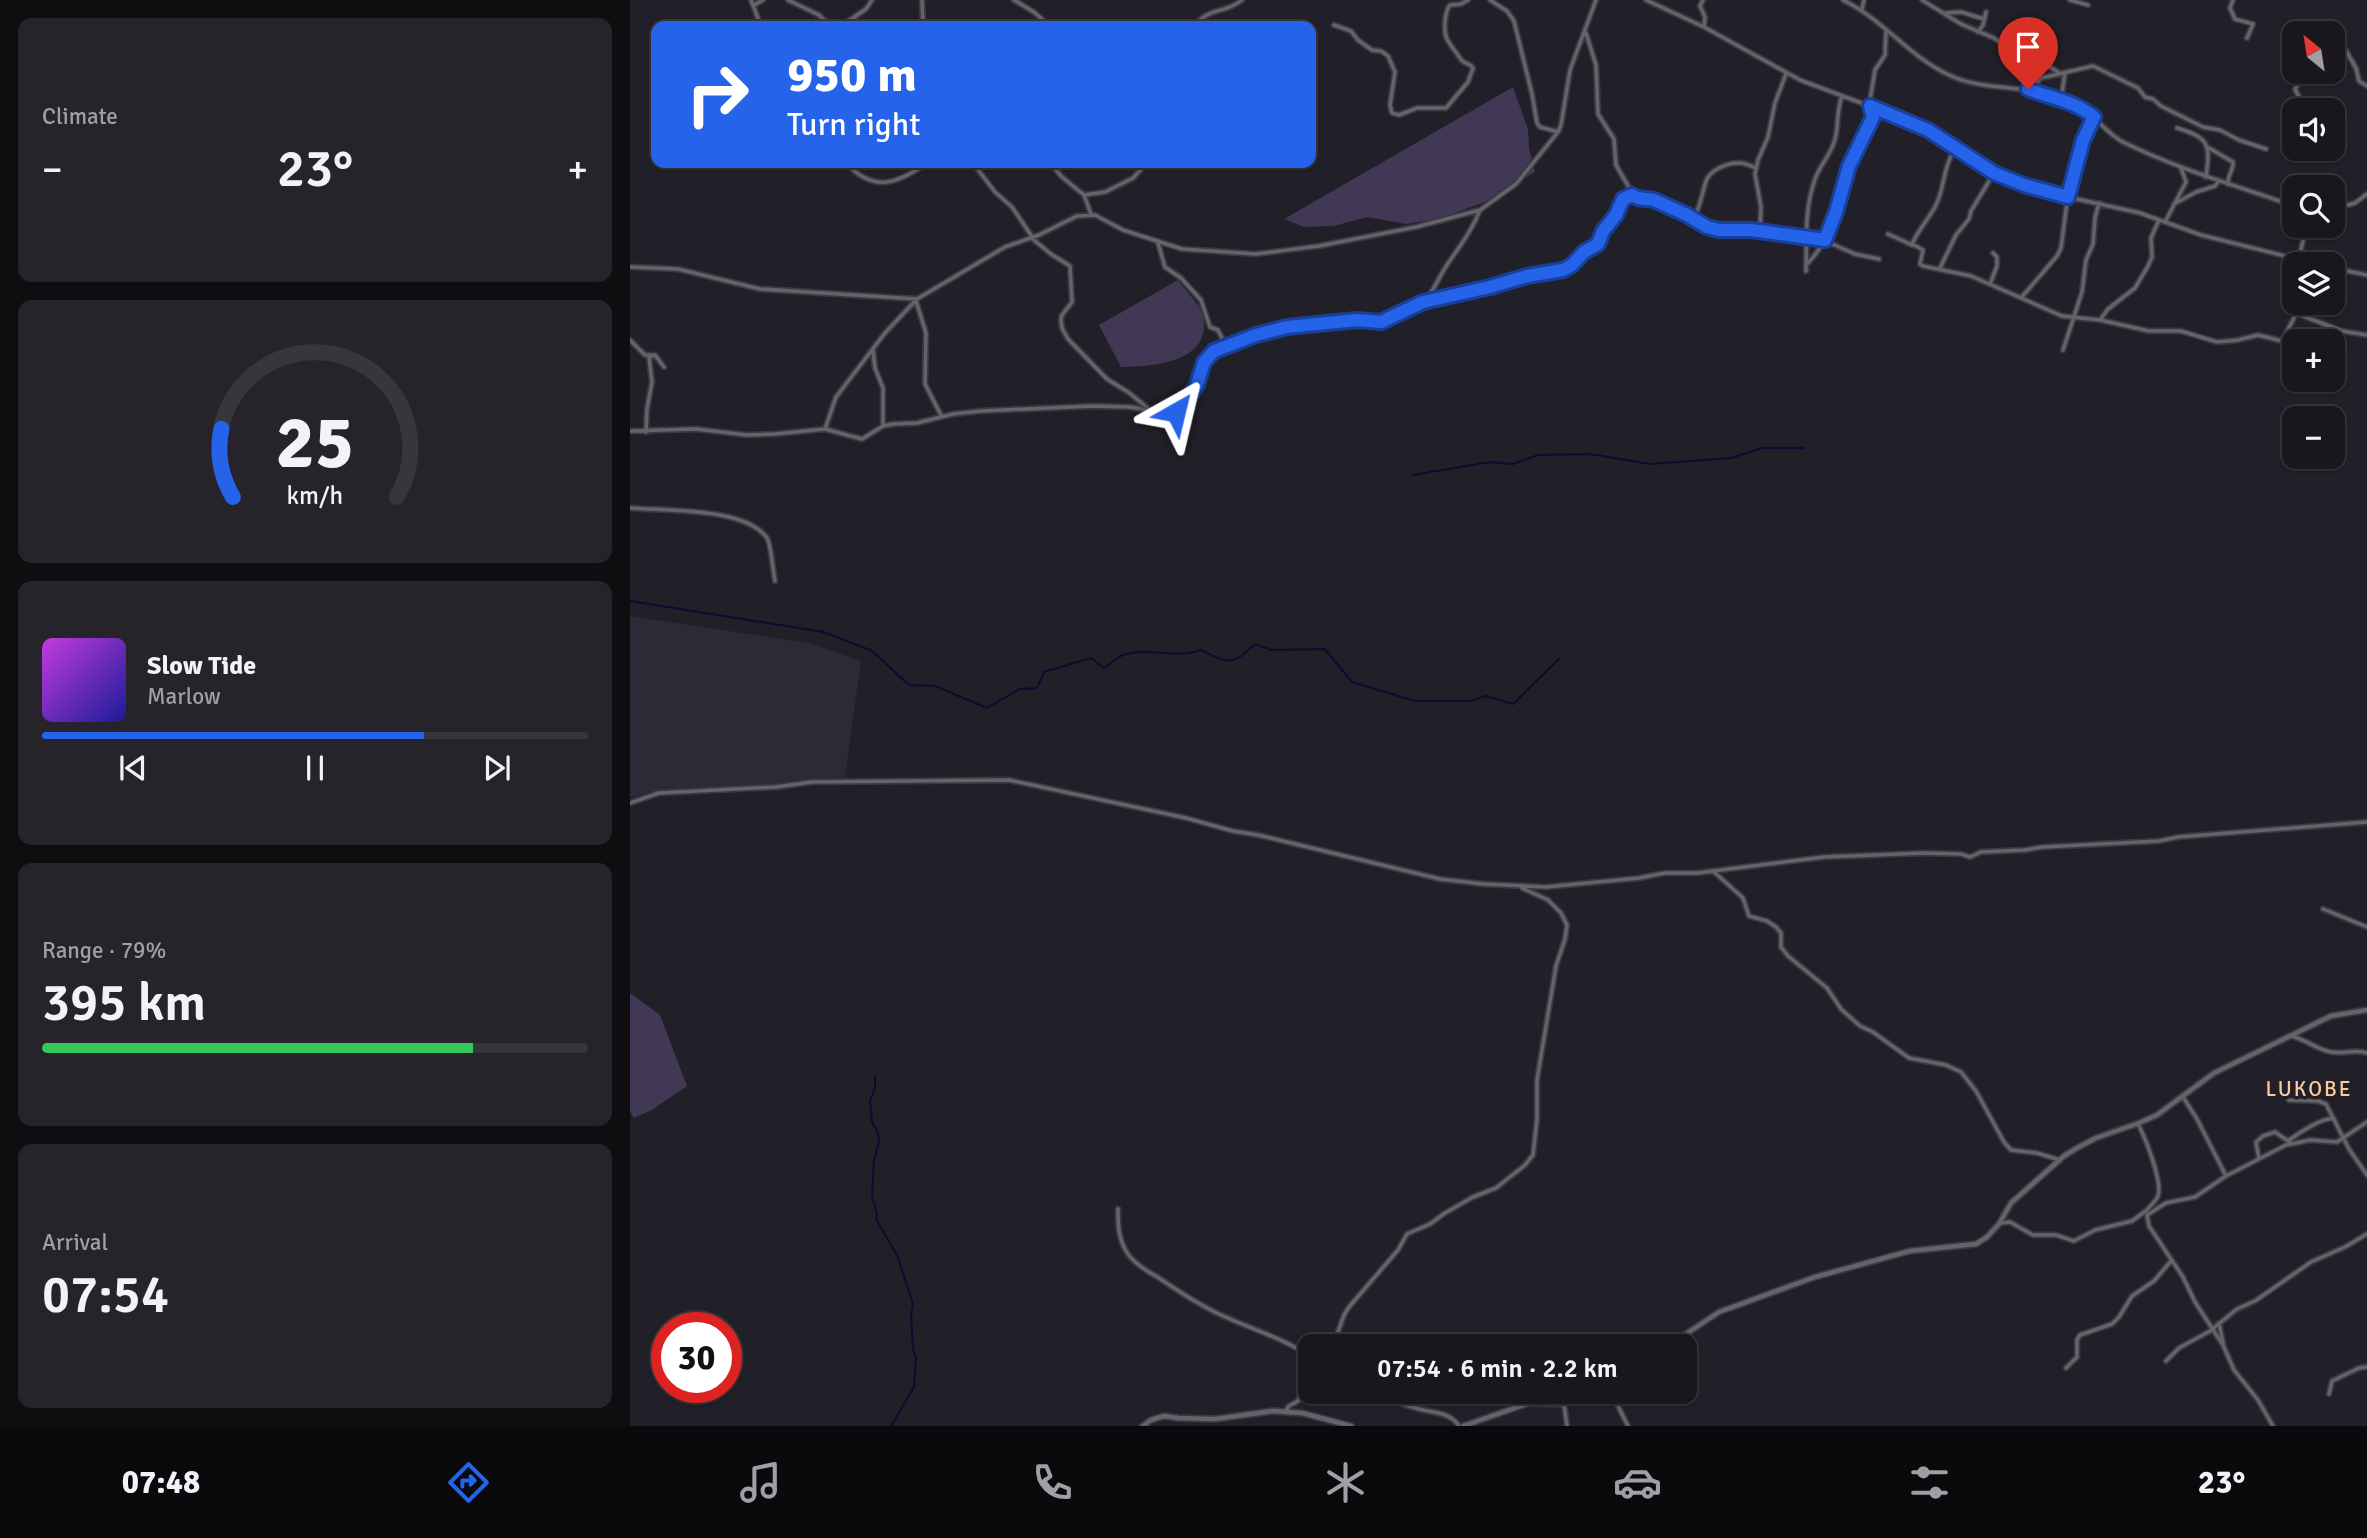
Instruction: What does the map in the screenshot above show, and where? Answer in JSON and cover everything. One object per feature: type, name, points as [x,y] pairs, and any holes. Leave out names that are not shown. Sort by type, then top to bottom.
[{"type":"street","points":[[751,0],[759,21]]},
{"type":"street","points":[[754,5],[763,0]]},
{"type":"street","points":[[788,0],[824,20]]},
{"type":"street","points":[[848,21],[866,9],[872,0]]},
{"type":"street","points":[[922,0],[923,21]]},
{"type":"street","points":[[1014,0],[1044,21]]},
{"type":"street","points":[[1199,21],[1208,13],[1231,8],[1242,0]]},
{"type":"street","points":[[1334,25],[1351,32],[1372,50],[1381,51],[1388,56],[1395,72],[1390,105],[1392,113],[1399,115],[1417,108],[1446,108],[1468,82],[1473,68],[1463,62],[1448,40],[1447,9],[1450,5],[1468,0]]},
{"type":"street","points":[[1490,0],[1507,11],[1514,21],[1537,123],[1540,127],[1558,132]]},
{"type":"street","points":[[825,429],[836,397],[873,348],[916,300],[993,254],[1077,216],[1091,214],[1123,230],[1182,249],[1240,254],[1270,253],[1416,227],[1480,210],[1516,184],[1558,132],[1562,124],[1570,70],[1596,0]]},
{"type":"street","points":[[1646,0],[1704,27],[1786,74],[1928,130],[1994,173],[2024,185],[2099,203],[2201,235],[2282,256]]},
{"type":"street","points":[[1703,0],[1700,6],[1705,17],[1704,27]]},
{"type":"street","points":[[1843,0],[1862,9],[1918,57],[1949,75],[1977,85],[2031,90],[2062,100],[2094,117],[2117,139],[2206,177],[2282,202]]},
{"type":"street","points":[[1862,9],[1864,0]]},
{"type":"street","points":[[1922,0],[1961,24],[2006,46],[2026,52],[2060,73]]},
{"type":"street","points":[[2070,0],[2088,5]]},
{"type":"street","points":[[2233,0],[2231,8],[2235,19],[2253,24],[2247,38]]},
{"type":"street","points":[[1946,13],[1961,12],[1984,19]]},
{"type":"street","points":[[1978,32],[1986,12]]},
{"type":"street","points":[[854,16],[856,21]]},
{"type":"street","points":[[1585,31],[1596,65],[1598,114],[1614,139],[1616,165],[1632,195]]},
{"type":"street","points":[[1806,265],[1825,240],[1849,166],[1873,117],[1870,106],[1875,70],[1885,55],[1886,31]]},
{"type":"street","points":[[2345,49],[2356,68],[2359,81],[2367,86]]},
{"type":"street","points":[[2031,90],[2040,79],[2093,66],[2138,88],[2146,97],[2203,127],[2220,130],[2266,149]]},
{"type":"street","points":[[2062,100],[2065,72]]},
{"type":"street","points":[[1760,231],[1756,168],[1786,74]]},
{"type":"street","points":[[1806,271],[1805,237],[1811,195],[1819,169],[1835,142],[1837,108],[1842,96]]},
{"type":"street","points":[[2021,298],[2060,251],[2068,197],[2083,140],[2094,117]]},
{"type":"street","points":[[2177,128],[2198,137],[2208,148],[2233,162],[2228,184]]},
{"type":"street","points":[[2206,177],[2208,148]]},
{"type":"street","points":[[1912,245],[1936,204],[1952,154],[1965,154]]},
{"type":"street","points":[[1694,219],[1711,174],[1725,166],[1739,163],[1756,168]]},
{"type":"street","points":[[2165,222],[2186,182],[2181,167]]},
{"type":"street","points":[[851,168],[861,177],[875,182],[903,178],[919,168]]},
{"type":"street","points":[[976,168],[995,192],[1012,207],[1043,249],[1065,261],[1071,268],[1072,305],[1064,311],[1061,319],[1068,339],[1080,348],[1107,379],[1151,411]]},
{"type":"street","points":[[1054,168],[1084,195],[1091,214]]},
{"type":"street","points":[[1084,195],[1105,192],[1133,178],[1142,168]]},
{"type":"street","points":[[1939,268],[1994,173]]},
{"type":"street","points":[[2175,204],[2196,192],[2215,186],[2219,181]]},
{"type":"street","points":[[2345,206],[2355,203],[2367,194]]},
{"type":"street","points":[[630,431],[705,429],[747,435],[825,429],[862,439],[883,426],[998,410],[1091,406],[1130,407],[1169,414],[1183,407],[1197,385],[1207,357],[1226,346],[1256,335],[1287,327],[1357,320],[1381,322],[1423,302],[1568,268],[1584,252],[1598,244],[1623,199],[1632,195],[1662,203],[1707,227],[1825,240],[1855,254],[1879,259]]},
{"type":"street","points":[[2063,350],[2082,292],[2099,203]]},
{"type":"street","points":[[1423,302],[1470,233],[1480,210]]},
{"type":"street","points":[[2100,320],[2107,310],[2136,286],[2152,257],[2151,238],[2159,220]]},
{"type":"street","points":[[1888,234],[1923,250],[1921,265],[1971,275],[2055,313],[2149,331],[2181,331],[2217,342],[2258,335],[2280,342],[2298,314],[2342,331],[2367,335]]},
{"type":"street","points":[[1158,243],[1163,265],[1181,278],[1199,297],[1210,327],[1218,330],[1226,346]]},
{"type":"street","points":[[1990,284],[1998,261],[1993,253]]},
{"type":"street","points":[[630,267],[671,267],[760,289],[916,300]]},
{"type":"street","points":[[2345,270],[2367,275]]},
{"type":"street","points":[[916,300],[926,333],[925,384],[942,417]]},
{"type":"street","points":[[630,340],[645,355],[657,358],[664,368]]},
{"type":"street","points":[[873,348],[875,368],[883,388],[883,426]]},
{"type":"street","points":[[646,432],[652,382],[649,357],[652,355]]},
{"type":"street","points":[[630,508],[722,514],[750,525],[766,537],[770,545],[775,581]]},
{"type":"street","points":[[630,803],[659,793],[776,787],[812,782],[1009,780],[1186,818],[1431,877],[1517,886],[1563,886],[1840,856],[1924,853],[1961,854],[1970,857],[1982,852],[2158,841],[2178,837],[2367,822]]},
{"type":"street","points":[[1713,870],[1743,898],[1749,916],[1767,921],[1776,927],[1781,933],[1781,947],[1788,956],[1827,988],[1841,1009],[1857,1023],[1909,1058],[1945,1065],[1961,1072],[1976,1091],[2011,1150],[2037,1153],[2060,1160]]},
{"type":"street","points":[[1337,1334],[1349,1307],[1398,1250],[1407,1234],[1430,1224],[1473,1197],[1496,1188],[1534,1155],[1537,1080],[1556,966],[1566,939],[1567,925],[1561,913],[1548,900],[1517,886]]},
{"type":"street","points":[[2323,909],[2367,927]]},
{"type":"street","points":[[1685,1334],[1710,1317],[1815,1277],[1921,1249],[1972,1246],[1987,1237],[1999,1224],[2011,1203],[2060,1160],[2096,1138],[2138,1124],[2162,1112],[2213,1074],[2335,1014],[2367,1010]]},
{"type":"street","points":[[2291,1036],[2326,1051],[2367,1053]]},
{"type":"street","points":[[2284,1089],[2289,1100],[2325,1103],[2367,1175]]},
{"type":"street","points":[[2183,1097],[2226,1176]]},
{"type":"street","points":[[1999,1224],[2010,1222],[2033,1235],[2056,1234],[2074,1241],[2095,1230],[2132,1221],[2169,1202],[2195,1197],[2226,1176],[2290,1142],[2298,1133],[2327,1118],[2334,1119]]},
{"type":"street","points":[[2259,1159],[2256,1142],[2274,1132],[2290,1142],[2334,1142],[2344,1139],[2367,1122]]},
{"type":"street","points":[[2138,1124],[2147,1140],[2159,1183],[2158,1198],[2147,1212],[2149,1226],[2183,1277],[2195,1302],[2223,1345],[2234,1370],[2258,1400],[2273,1426]]},
{"type":"street","points":[[2357,1162],[2367,1165]]},
{"type":"street","points":[[1118,1209],[1118,1228],[1122,1243],[1130,1256],[1146,1270],[1219,1314],[1298,1348]]},
{"type":"street","points":[[2166,1361],[2179,1348],[2213,1329],[2237,1309],[2255,1301],[2316,1258],[2347,1246],[2367,1234]]},
{"type":"street","points":[[2066,1368],[2077,1357],[2077,1340],[2080,1335],[2112,1324],[2132,1296],[2154,1281],[2171,1261]]},
{"type":"street","points":[[2219,1322],[2223,1345]]},
{"type":"street","points":[[2329,1394],[2332,1381],[2367,1367]]},
{"type":"street","points":[[1285,1412],[1298,1398]]},
{"type":"street","points":[[1406,1404],[1445,1415],[1461,1426],[1525,1404]]},
{"type":"street","points":[[1564,1404],[1567,1426]]},
{"type":"street","points":[[1617,1404],[1628,1426]]},
{"type":"street","points":[[1143,1426],[1163,1416],[1204,1419],[1262,1412],[1316,1416],[1351,1426]]},
{"type":"shaded area","points":[[1513,87],[1528,129],[1535,172],[1485,202],[1441,218],[1406,224],[1367,217],[1334,226],[1304,227],[1284,219]]},
{"type":"shaded area","points":[[1178,280],[1203,315],[1204,331],[1199,343],[1178,359],[1121,367],[1099,325]]},
{"type":"shaded area","points":[[630,616],[809,643],[861,661],[845,777],[658,791],[630,797]]},
{"type":"shaded area","points":[[630,993],[660,1015],[687,1086],[652,1110],[634,1118],[630,1111]]},
{"type":"waterway","points":[[1413,475],[1490,462],[1513,464],[1538,455],[1590,454],[1650,464],[1731,458],[1762,448],[1804,448]]},
{"type":"waterway","points":[[630,601],[824,632],[872,651],[909,685],[935,686],[987,708],[1020,689],[1037,688],[1044,672],[1091,658],[1104,668],[1121,656],[1143,652],[1182,653],[1201,650],[1230,660],[1241,656],[1255,644],[1272,650],[1325,649],[1352,682],[1415,701],[1470,701],[1486,696],[1513,704],[1559,659]]},
{"type":"waterway","points":[[875,1076],[875,1088],[870,1101],[872,1122],[879,1142],[874,1160],[872,1196],[876,1219],[897,1255],[913,1304],[911,1316],[916,1358],[914,1387],[891,1426]]},
{"type":"district","name":"LUKOBE","points":[[2309,1089]]},
{"type":"route","points":[[1176,412],[1183,407],[1197,385],[1204,362],[1214,351],[1287,327],[1357,320],[1377,323],[1423,302],[1527,276],[1563,270],[1600,242],[1603,231],[1616,215],[1623,199],[1632,195],[1662,203],[1707,227],[1719,230],[1751,230],[1825,240],[1849,166],[1873,117],[1870,106],[1928,130],[2011,181],[2068,197],[2083,140],[2094,117],[2062,100],[2028,89]]}]
